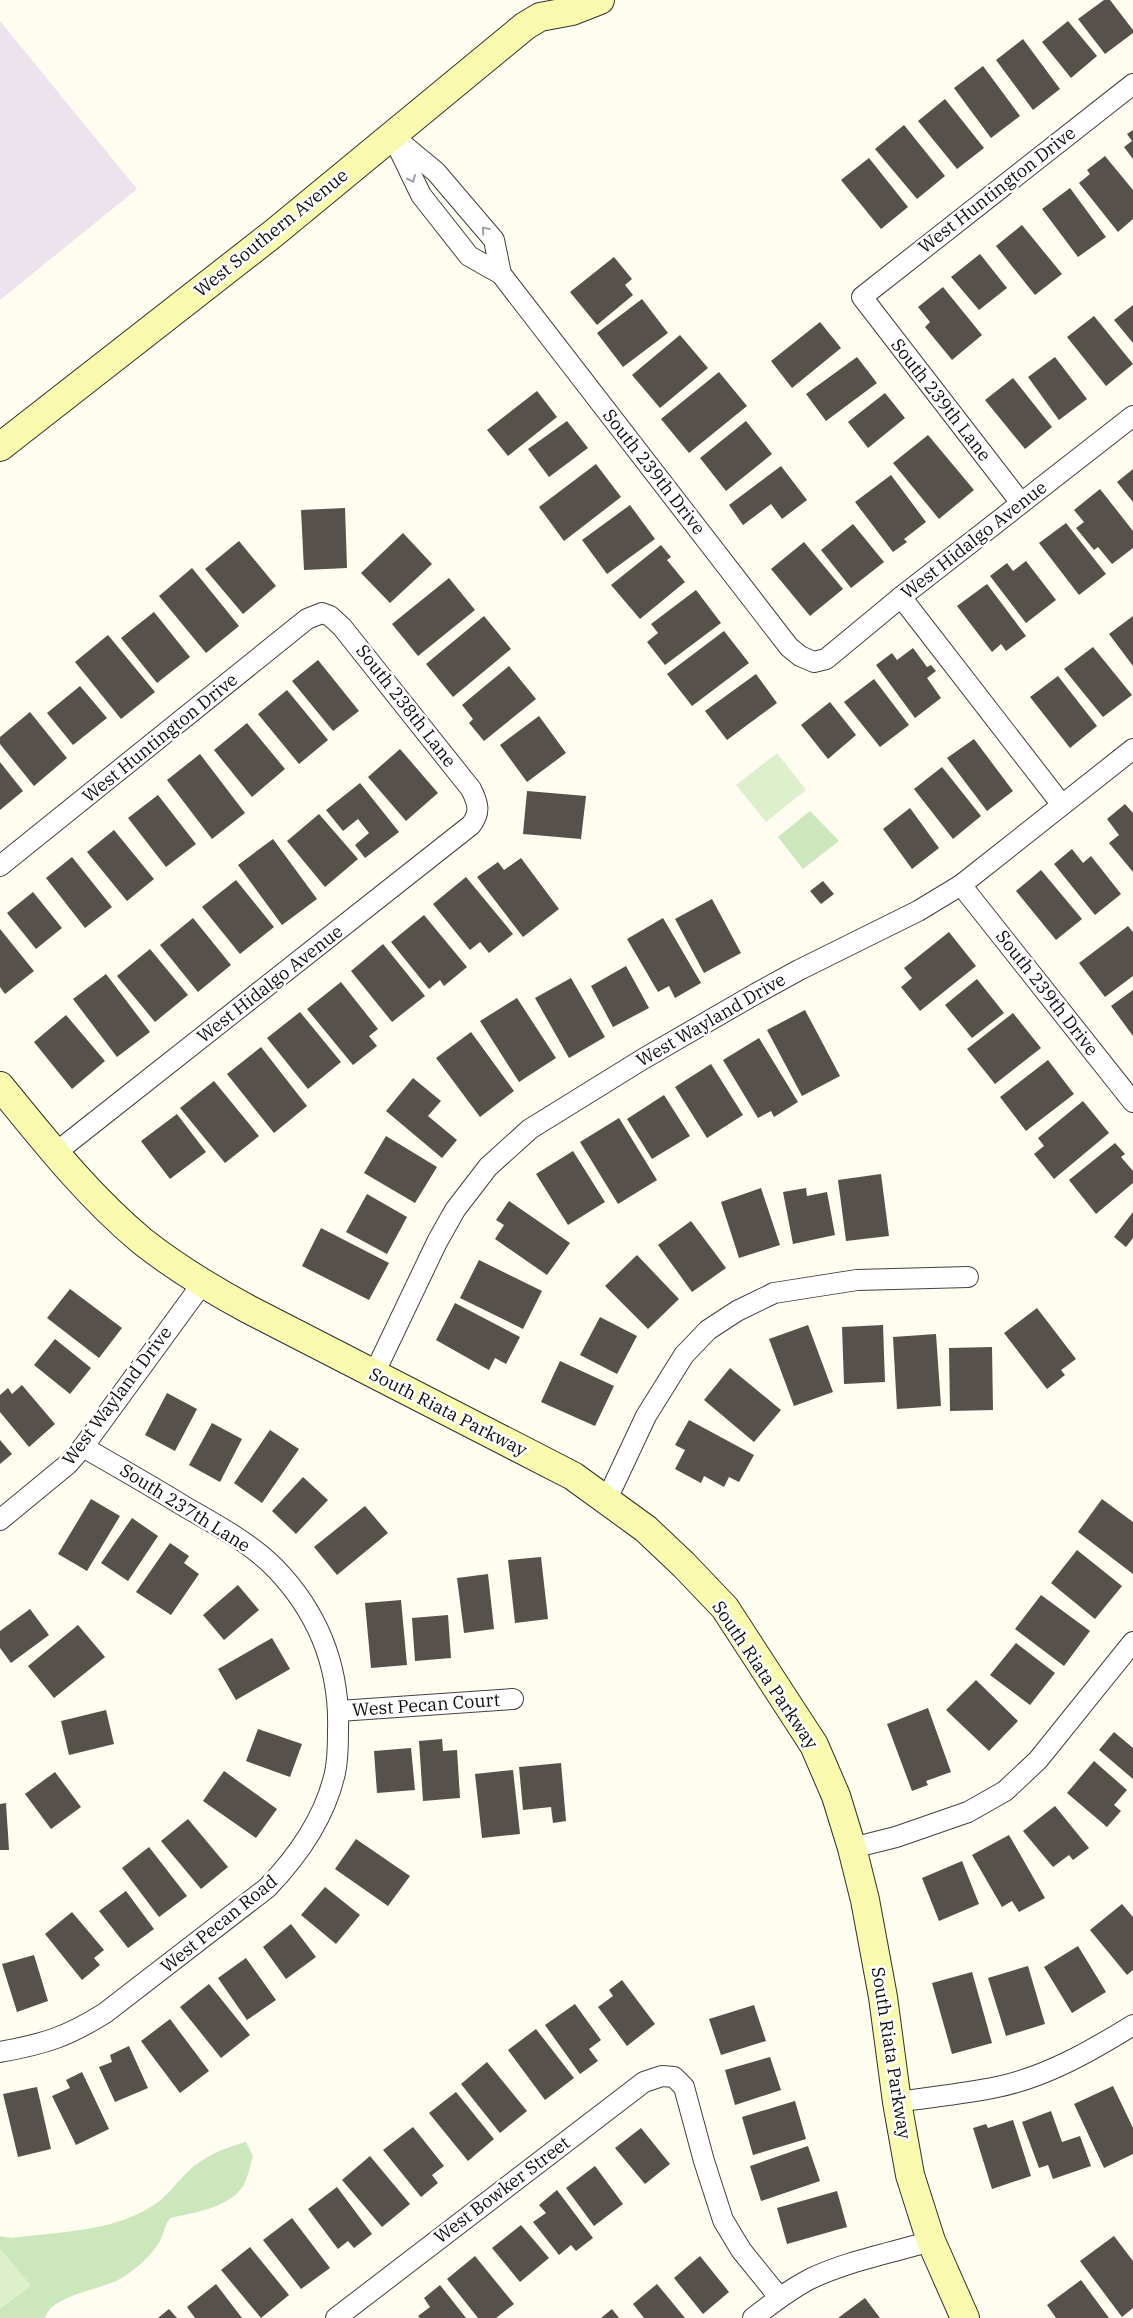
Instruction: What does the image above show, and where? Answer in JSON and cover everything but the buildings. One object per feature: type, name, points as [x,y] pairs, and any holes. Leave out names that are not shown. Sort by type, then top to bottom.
[{"type":"street","name":"West Southern Avenue","points":[[0,447],[274,233],[525,26],[544,8],[572,11],[600,0]]},
{"type":"street","name":"West Huntington Drive","points":[[862,297],[1133,84]]},
{"type":"street","name":"South 239th Drive","points":[[392,135],[416,188],[469,256],[501,274],[790,647],[800,656],[814,662]]},
{"type":"street","name":"South 239th Drive","points":[[392,135],[436,172],[494,240],[501,274]]},
{"type":"street","name":"South 239th Lane","points":[[862,297],[1021,503]]},
{"type":"street","name":"West Hidalgo Avenue","points":[[814,662],[826,659],[838,650],[901,597],[1133,416]]},
{"type":"street","points":[[901,597],[1062,805]]},
{"type":"street","name":"West Huntington Drive","points":[[0,866],[307,619],[322,613]]},
{"type":"street","name":"South 238th Lane","points":[[322,613],[330,616],[342,627],[471,789],[477,799],[478,809]]},
{"type":"street","name":"West Wayland Drive","points":[[374,1374],[455,1210],[488,1167],[530,1129],[643,1059],[799,970],[918,911],[961,885],[1133,749]]},
{"type":"street","name":"West Hidalgo Avenue","points":[[54,1154],[471,824],[477,817],[478,809]]},
{"type":"street","name":"South 239th Drive","points":[[961,885],[1133,1102]]},
{"type":"street","name":"South Riata Parkway","points":[[0,1086],[54,1154],[142,1240],[202,1284],[573,1476],[646,1529],[725,1608],[814,1745],[836,1796],[852,1848],[883,1997],[897,2102],[910,2175],[931,2242],[965,2318]]},
{"type":"street","points":[[606,1499],[646,1416],[684,1355],[708,1330],[737,1311],[774,1293],[858,1280],[968,1277]]},
{"type":"street","name":"West Wayland Drive","points":[[0,1520],[68,1464],[83,1447],[202,1284]]},
{"type":"street","name":"South 237th Lane","points":[[83,1447],[236,1537],[273,1566],[298,1593],[320,1634],[332,1662],[339,1711]]},
{"type":"street","points":[[852,1848],[896,1837],[968,1812],[1005,1791],[1038,1760],[1133,1642]]},
{"type":"street","name":"West Pecan Court","points":[[339,1711],[513,1699]]},
{"type":"street","name":"West Pecan Road","points":[[0,2052],[44,2044],[78,2031],[113,2008],[267,1888],[287,1868],[317,1821],[335,1772],[339,1711]]},
{"type":"street","points":[[897,2102],[998,2087],[1048,2070],[1090,2051],[1133,2025]]},
{"type":"street","name":"West Bowker Street","points":[[336,2318],[644,2082],[662,2076],[674,2077],[688,2093],[704,2161],[724,2220],[741,2250],[779,2297]]},
{"type":"street","points":[[753,2318],[779,2297],[811,2279],[846,2266],[931,2242]]},
{"type":"shaded area","points":[[0,21],[137,189],[0,300]]},
{"type":"green space","points":[[777,753],[806,790],[766,822],[736,785]]},
{"type":"green space","points":[[810,811],[839,841],[803,869],[778,837]]},
{"type":"green space","points":[[246,2142],[253,2156],[245,2183],[237,2193],[229,2200],[210,2208],[170,2218],[158,2245],[128,2274],[116,2281],[65,2299],[49,2310],[45,2318],[0,2318],[0,2236],[11,2238],[82,2230],[117,2222],[133,2216],[156,2204],[188,2171],[206,2158],[218,2151]]},
{"type":"green space","points":[[0,2250],[31,2286],[0,2309]]}]
